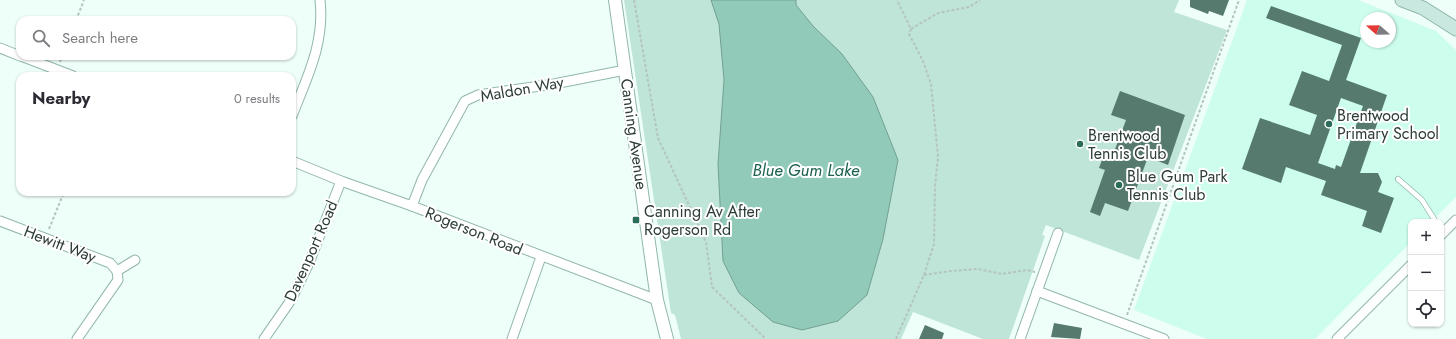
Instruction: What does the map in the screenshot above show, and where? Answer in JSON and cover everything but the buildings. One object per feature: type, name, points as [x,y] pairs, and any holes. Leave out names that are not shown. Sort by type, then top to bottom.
[{"type":"main road","points":[[1402,0],[1423,8],[1456,29]]},
{"type":"main road","points":[[1425,0],[1456,18]]},
{"type":"street","points":[[296,106],[316,54],[321,35],[322,18],[320,0]]},
{"type":"street","name":"Canning Avenue","points":[[615,0],[657,300],[667,339]]},
{"type":"street","points":[[0,48],[16,54]]},
{"type":"street","points":[[31,60],[62,72]]},
{"type":"street","name":"Maldon Way","points":[[412,206],[422,180],[466,101],[478,96],[554,84],[625,70]]},
{"type":"street","name":"Rogerson Road","points":[[296,163],[657,300]]},
{"type":"street","name":"Davenport Road","points":[[264,339],[291,300],[309,263],[341,181]]},
{"type":"street","points":[[1444,230],[1456,220]]},
{"type":"street","name":"Hewitt Way","points":[[0,221],[110,263],[117,271]]},
{"type":"street","points":[[1020,339],[1058,233]]},
{"type":"street","points":[[512,339],[541,257]]},
{"type":"street","points":[[77,339],[118,280],[117,271],[135,260]]},
{"type":"street","points":[[1337,339],[1408,268]]},
{"type":"street","points":[[1038,291],[1164,339]]},
{"type":"lane","points":[[1398,179],[1422,200],[1434,219]]},
{"type":"path","points":[[78,16],[84,0]]},
{"type":"path","points":[[634,0],[658,138],[706,242],[712,287],[766,339]]},
{"type":"path","points":[[896,339],[924,275],[934,244],[935,186],[938,157],[931,84],[923,61],[909,34],[910,28],[897,0]]},
{"type":"path","points":[[910,28],[938,13],[969,7],[980,0]]},
{"type":"path","points":[[1124,324],[1239,0]]},
{"type":"path","points":[[46,238],[62,196]]},
{"type":"path","points":[[924,275],[978,269],[1002,274],[1027,270],[1043,275]]},
{"type":"shaded area","points":[[624,0],[1179,0],[1174,12],[1227,30],[1139,260],[1046,225],[1042,235],[1045,236],[1009,339],[983,339],[913,312],[901,339],[681,339],[675,315],[671,313]]},
{"type":"shaded area","name":"Brentwood Primary School","points":[[1247,0],[1358,0],[1388,12],[1360,12],[1360,48],[1396,48],[1396,15],[1436,31],[1456,50],[1456,197],[1434,219],[1408,219],[1408,245],[1315,339],[1207,339],[1134,310]]},
{"type":"water","name":"Blue Gum Lake","points":[[711,0],[796,0],[796,5],[813,26],[842,54],[873,97],[898,160],[883,239],[867,295],[838,321],[802,330],[773,322],[739,293],[723,261],[718,164],[724,80],[719,24]]},
{"type":"place","name":"Brentwood Primary School","points":[[1329,124]]},
{"type":"place","name":"Brentwood Tennis Club","points":[[1080,144]]},
{"type":"place","name":"Blue Gum Park Tennis Club","points":[[1119,185]]},
{"type":"place","name":"Canning Av After Rogerson Rd","points":[[636,220]]}]
